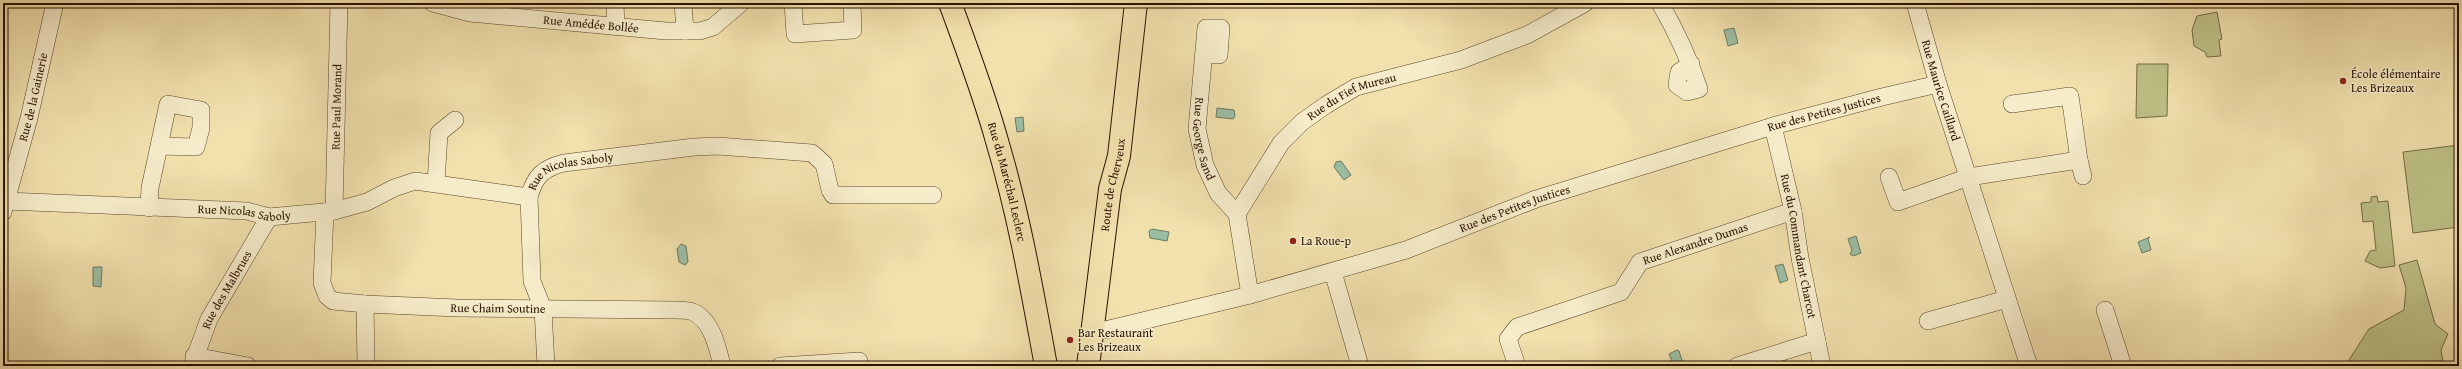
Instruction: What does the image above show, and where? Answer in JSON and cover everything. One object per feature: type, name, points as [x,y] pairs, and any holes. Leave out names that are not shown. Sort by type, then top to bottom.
[{"type":"main road","name":"Rue du Maréchal Leclerc","points":[[950,3],[976,72],[1010,188],[1025,253],[1046,366]]},
{"type":"main road","name":"Route de Cherveux","points":[[1088,366],[1110,189],[1119,156],[1136,3]]},
{"type":"street","name":"Rue de la Gainerie","points":[[5,207],[29,118],[55,3]]},
{"type":"street","name":"Rue Paul Morand","points":[[330,212],[338,3]]},
{"type":"street","name":"Rue Amédée Bollée","points":[[434,3],[470,14],[616,27],[685,31],[700,31],[713,27],[741,3]]},
{"type":"street","points":[[615,3],[616,27]]},
{"type":"street","points":[[683,3],[685,31]]},
{"type":"street","points":[[793,3],[795,34],[853,30],[852,3]]},
{"type":"street","name":"Rue du Fief Mureau","points":[[1237,214],[1281,143],[1302,122],[1326,105],[1356,87],[1461,60],[1527,35],[1585,3]]},
{"type":"street","points":[[1660,3],[1680,39],[1690,64]]},
{"type":"street","name":"Rue Maurice Caillard","points":[[1915,3],[1938,84],[2029,366]]},
{"type":"street","name":"Rue George Sand","points":[[1204,54],[1197,129],[1206,165],[1215,186],[1237,214]]},
{"type":"street","name":"Rue des Petites Justices","points":[[1092,329],[1105,330],[1250,295],[1333,272],[1406,250],[1536,200],[1773,126],[1882,97],[1938,84]]},
{"type":"street","points":[[2012,104],[2070,96],[2079,160],[2083,176]]},
{"type":"street","points":[[436,182],[439,133],[455,120]]},
{"type":"street","name":"Rue du Commandant Charcot","points":[[1773,126],[1793,211],[1800,258],[1822,366]]},
{"type":"street","points":[[149,208],[150,188],[159,146]]},
{"type":"street","name":"Rue Nicolas Saboly","points":[[5,207],[149,208],[247,211],[269,216],[330,212],[367,202],[405,183],[415,181],[436,182],[529,197],[536,178],[551,166],[686,148],[718,146],[812,153],[824,164],[830,190],[833,195],[933,195]]},
{"type":"street","points":[[1889,177],[1898,202],[1969,177],[2079,160]]},
{"type":"street","points":[[529,197],[532,281],[543,309],[546,366]]},
{"type":"street","name":"Rue Alexandre Dumas","points":[[1517,366],[1508,339],[1517,327],[1621,292],[1640,262],[1793,211]]},
{"type":"street","name":"Rue Chaim Soutine","points":[[330,212],[322,283],[324,290],[333,301],[365,304],[543,309],[675,310],[693,312],[702,318],[708,327],[722,366]]},
{"type":"street","points":[[1237,214],[1250,295]]},
{"type":"street","name":"Rue des Malbrues","points":[[193,361],[210,319],[269,216]]},
{"type":"street","points":[[1333,272],[1360,366]]},
{"type":"street","points":[[1928,321],[2008,300]]},
{"type":"street","points":[[365,304],[366,366]]},
{"type":"street","points":[[2105,310],[2123,366]]},
{"type":"street","points":[[1737,366],[1817,341]]},
{"type":"street","points":[[193,361],[248,366]]},
{"type":"street","points":[[780,366],[859,361],[859,366]]},
{"type":"green space","points":[[2217,12],[2222,39],[2219,40],[2221,56],[2207,57],[2205,52],[2194,46],[2192,30],[2197,16]]},
{"type":"green space","points":[[2137,64],[2168,64],[2167,116],[2136,118]]},
{"type":"green space","points":[[2459,145],[2459,227],[2413,233],[2403,152]]},
{"type":"green space","points":[[2377,196],[2378,202],[2388,201],[2395,266],[2380,268],[2365,261],[2370,251],[2376,250],[2373,221],[2363,222],[2361,203],[2371,202],[2371,197]]},
{"type":"green space","points":[[2417,260],[2435,324],[2448,334],[2441,350],[2443,362],[2455,366],[2345,366],[2369,329],[2404,310],[2406,288],[2399,265]]},
{"type":"shaded area","points":[[1734,28],[1738,43],[1728,46],[1724,30]]},
{"type":"shaded area","points":[[1217,108],[1234,110],[1235,116],[1233,119],[1216,117]]},
{"type":"shaded area","points":[[1023,117],[1024,131],[1017,132],[1015,118]]},
{"type":"shaded area","points":[[1341,161],[1351,175],[1344,180],[1334,167],[1336,162]]},
{"type":"shaded area","points":[[1152,229],[1169,232],[1167,241],[1150,238],[1149,231]]},
{"type":"shaded area","points":[[1856,236],[1861,253],[1853,256],[1850,254],[1852,250],[1848,239]]},
{"type":"shaded area","points":[[2150,237],[2148,239],[2151,250],[2142,253],[2138,242]]},
{"type":"shaded area","points":[[681,244],[686,246],[688,262],[685,265],[679,262],[677,249]]},
{"type":"shaded area","points":[[1783,264],[1788,280],[1780,283],[1775,266]]},
{"type":"shaded area","points":[[93,267],[102,267],[101,287],[93,286]]},
{"type":"shaded area","points":[[1677,350],[1679,351],[1684,366],[1674,366],[1669,354]]},
{"type":"place","name":"École élémentaire Les Brizeaux","points":[[2343,81]]},
{"type":"place","name":"La Roue-p","points":[[1293,241]]},
{"type":"place","name":"Bar Restaurant Les Brizeaux","points":[[1070,340]]}]
